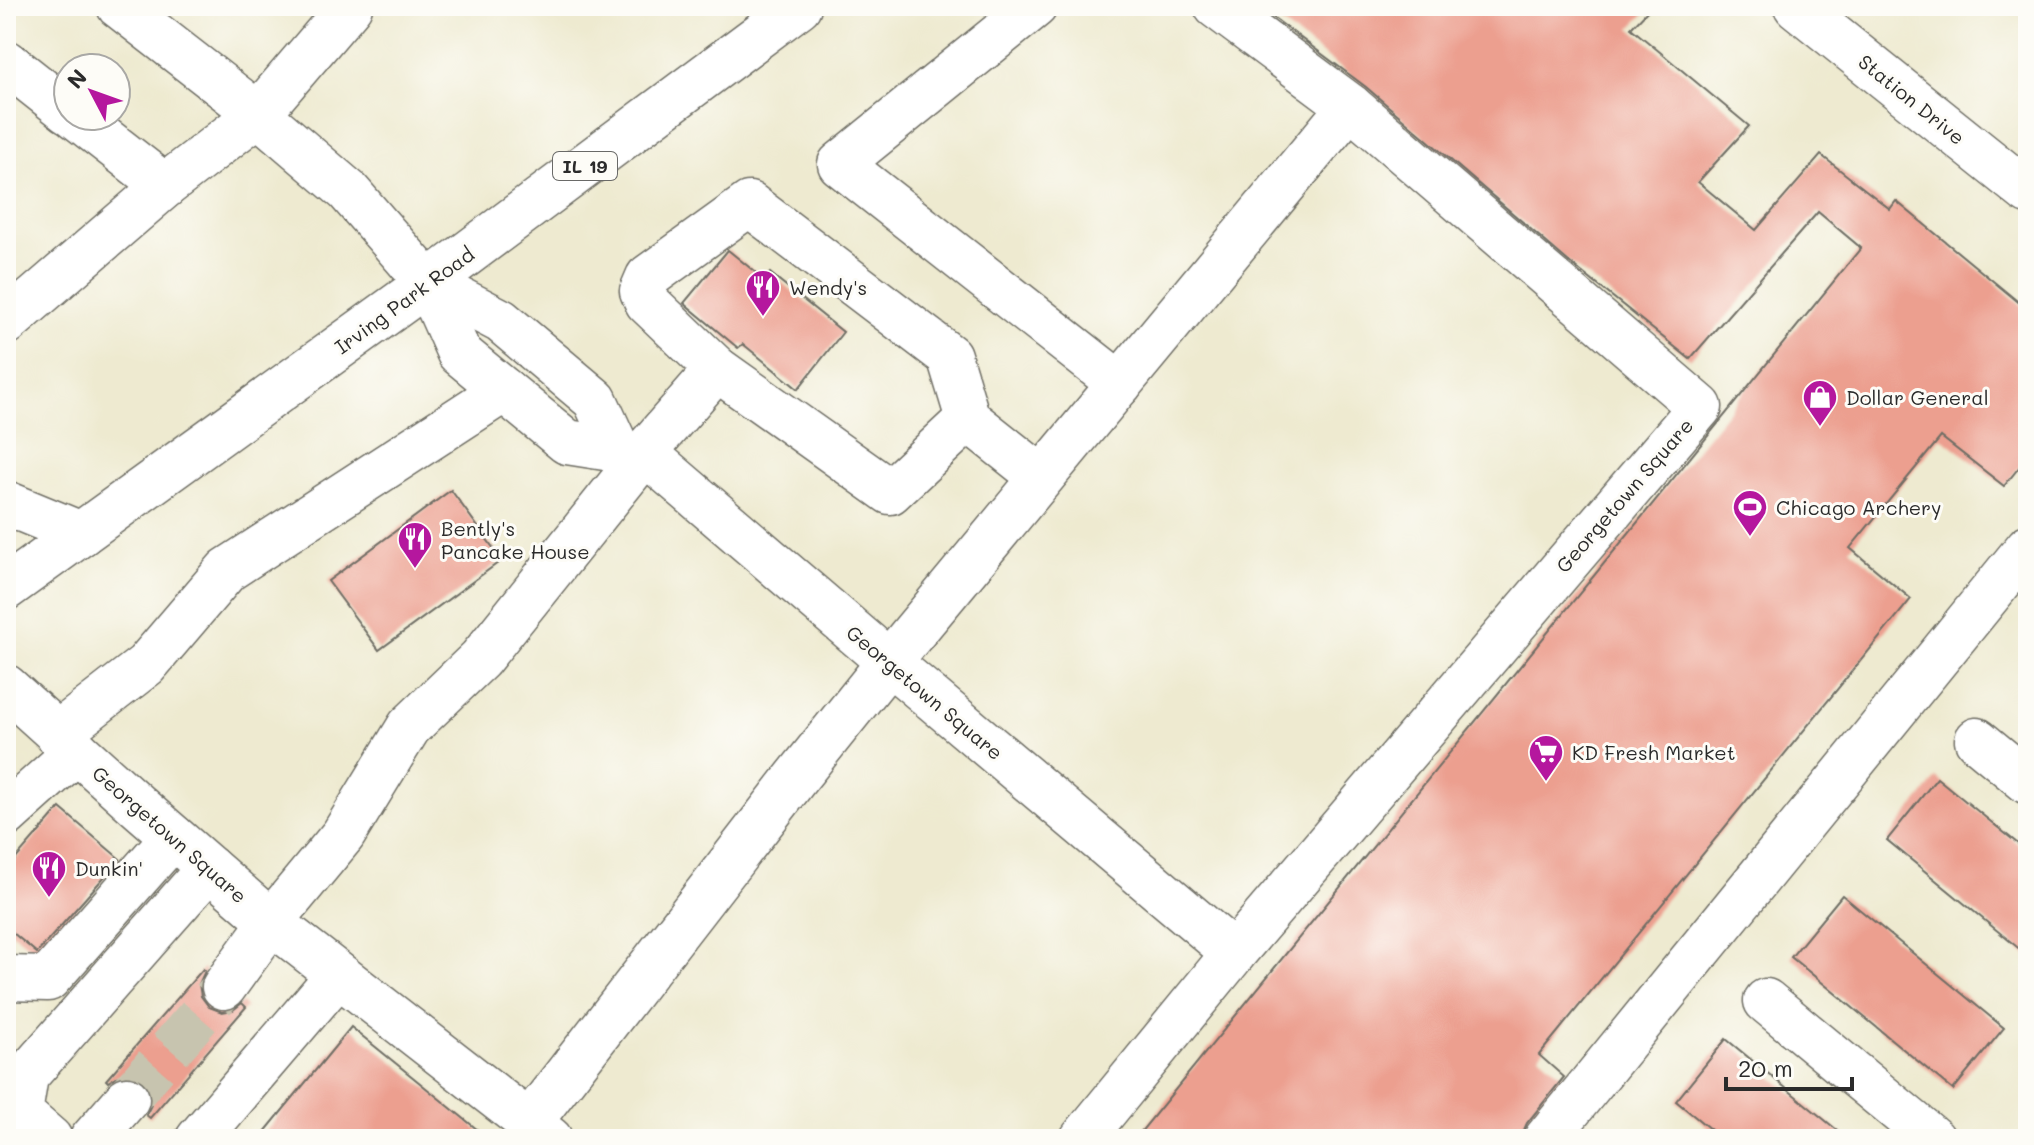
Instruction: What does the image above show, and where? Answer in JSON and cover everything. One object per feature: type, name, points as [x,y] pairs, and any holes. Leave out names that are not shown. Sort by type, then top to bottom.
[{"type":"main road","points":[[119,6],[258,114],[348,191],[428,283],[459,353],[567,442],[633,455]]},
{"type":"main road","points":[[6,323],[165,186],[258,114],[350,6]]},
{"type":"main road","name":"Irving Park Road","points":[[6,588],[428,283],[799,6]]},
{"type":"main road","points":[[1035,6],[840,164],[1120,384]]},
{"type":"main road","name":"Georgetown Square","points":[[1082,1139],[1234,953],[1700,407],[1350,106],[1216,6]]},
{"type":"main road","name":"Station Drive","points":[[1796,6],[2028,192]]},
{"type":"main road","points":[[6,62],[52,98]]},
{"type":"main road","points":[[539,1131],[796,778],[1041,477],[1350,106]]},
{"type":"main road","points":[[96,132],[165,186]]},
{"type":"main road","points":[[968,419],[890,492],[717,369],[647,302],[642,291],[648,277],[749,204],[949,356],[968,419],[1041,477]]},
{"type":"main road","name":"Georgetown Square","points":[[428,283],[501,321],[595,400],[633,455],[889,662],[1234,953]]},
{"type":"main road","points":[[224,987],[271,922],[343,835],[409,727],[480,659],[633,455],[717,369]]},
{"type":"main road","points":[[6,815],[67,742],[146,665],[227,570],[504,390]]},
{"type":"main road","points":[[6,503],[81,534]]},
{"type":"main road","points":[[1546,1139],[2028,547]]},
{"type":"main road","name":"Georgetown Square","points":[[6,687],[271,922],[539,1131]]},
{"type":"main road","points":[[1977,740],[2028,782]]},
{"type":"main road","points":[[6,978],[48,979],[173,837]]},
{"type":"main road","points":[[50,1139],[20,1113],[26,1076],[209,868]]},
{"type":"main road","points":[[198,1139],[338,975]]},
{"type":"main road","points":[[1766,1001],[1933,1139]]},
{"type":"main road","points":[[92,1139],[127,1099]]},
{"type":"building","points":[[1258,6],[1652,6],[1631,28],[1749,126],[1698,182],[1756,230],[1821,155],[1890,209],[1896,201],[2028,310],[2028,456],[2004,486],[1941,437],[1850,548],[1911,599],[1539,1055],[1564,1077],[1527,1123],[1522,1139],[1135,1139],[1861,248],[1818,212],[1690,359],[1569,262],[1366,87]]},
{"type":"building","name":"Wendy's","points":[[728,250],[765,280],[770,273],[843,332],[798,389],[743,344],[738,348],[684,303]]},
{"type":"building","name":"Bently's Pancake House","points":[[451,490],[502,560],[379,650],[328,581]]},
{"type":"building","points":[[1937,778],[2028,852],[2028,956],[1887,840]]},
{"type":"building","name":"Dunkin'","points":[[60,808],[120,859],[37,953],[6,927],[6,870]]},
{"type":"building","points":[[1842,895],[2004,1028],[1953,1090],[1791,957]]},
{"type":"building","points":[[203,969],[205,971],[199,984],[201,996],[209,1007],[222,1012],[233,1010],[242,1003],[246,1007],[150,1118],[146,1115],[151,1105],[151,1092],[143,1080],[131,1074],[108,1082],[106,1080]]},
{"type":"building","points":[[351,1027],[489,1139],[259,1139]]},
{"type":"building","points":[[1726,1039],[1848,1139],[1722,1139],[1676,1101]]},
{"type":"tunnel","points":[[127,1099],[224,987]]},
{"type":"place","name":"Wendy's","points":[[763,318]]},
{"type":"place","name":"Dollar General","points":[[1820,428]]},
{"type":"place","name":"Chicago Archery","points":[[1750,538]]},
{"type":"place","name":"Bently's Pancake House","points":[[415,570]]},
{"type":"place","name":"KD Fresh Market","points":[[1546,783]]},
{"type":"place","name":"Dunkin'","points":[[49,899]]}]
